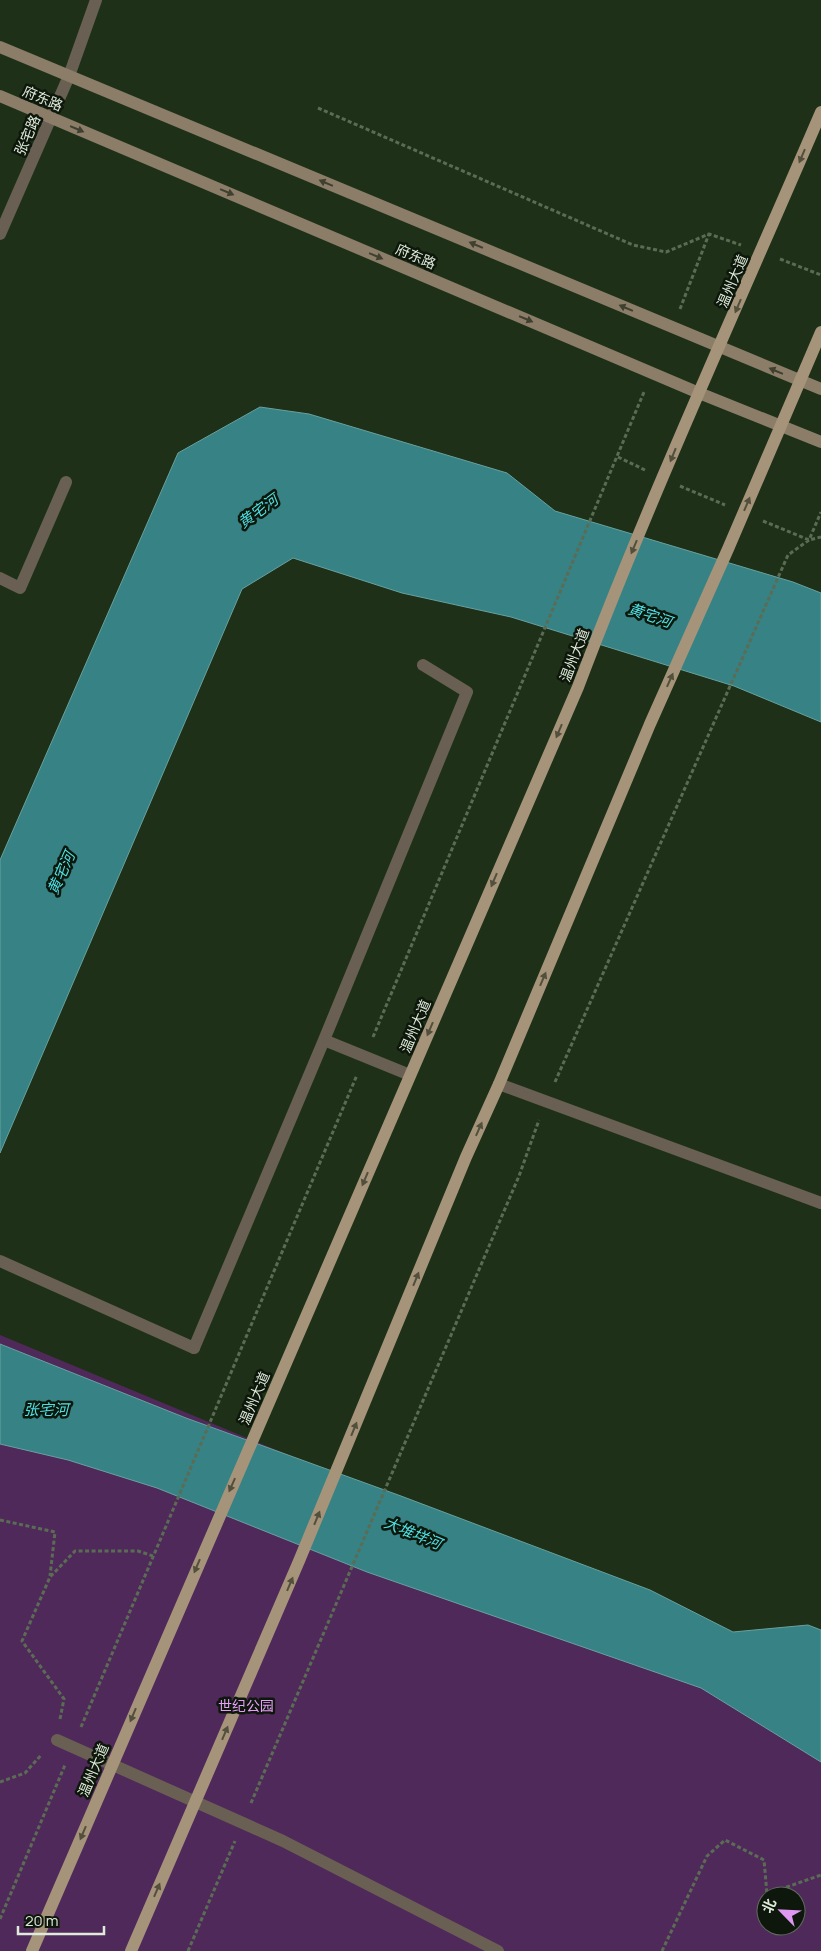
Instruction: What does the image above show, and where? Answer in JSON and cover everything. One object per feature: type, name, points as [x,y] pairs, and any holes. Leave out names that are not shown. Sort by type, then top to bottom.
[{"type":"main road","points":[[0,47],[821,389]]},
{"type":"main road","name":"府东路","points":[[0,96],[699,393],[821,442]]},
{"type":"main road","name":"温州大道","points":[[32,1951],[578,686],[699,393],[821,112]]},
{"type":"main road","points":[[131,1951],[299,1562],[466,1157],[499,1084],[650,724],[728,549],[821,332]]},
{"type":"street","name":"张宅路","points":[[0,234],[69,76],[96,0]]},
{"type":"street","points":[[0,578],[20,588],[66,482]]},
{"type":"street","points":[[0,1260],[194,1348],[324,1040],[467,692],[423,665]]},
{"type":"street","points":[[324,1040],[410,1075]]},
{"type":"street","points":[[499,1084],[821,1203]]},
{"type":"street","points":[[57,1740],[283,1841],[498,1951]]},
{"type":"path","points":[[318,108],[633,245],[666,252],[709,234]]},
{"type":"path","points":[[618,457],[743,513],[809,540]]},
{"type":"path","points":[[809,540],[821,512]]},
{"type":"path","points":[[115,1646],[594,514]]},
{"type":"path","points":[[727,694],[788,555],[809,540],[821,537]]},
{"type":"path","points":[[292,1709],[387,1485]]},
{"type":"path","points":[[0,1520],[54,1532],[50,1576],[22,1641],[64,1699],[57,1740],[25,1773],[0,1782]]},
{"type":"path","points":[[50,1576],[75,1551],[138,1551],[153,1556]]},
{"type":"path","points":[[662,1951],[706,1856],[725,1840],[764,1860],[767,1894],[821,1874]]},
{"type":"path","points":[[0,1919],[24,1861]]},
{"type":"path","points":[[188,1951],[198,1929]]},
{"type":"green space","name":"世纪公园","points":[[0,1335],[468,1530],[778,1650],[821,1663],[821,1951],[0,1951]]},
{"type":"water","name":"黄宅河","points":[[260,407],[309,414],[507,473],[555,511],[793,582],[821,593],[821,722],[734,686],[511,617],[402,593],[293,558],[242,589],[0,1153],[0,860],[178,453]]},
{"type":"water","points":[[0,1344],[186,1418],[401,1496],[650,1590],[733,1632],[808,1625],[821,1630],[821,1762],[701,1688],[367,1572],[157,1488],[68,1460],[0,1444]]},
{"type":"water label","name":"张宅河","points":[[46,1409]]},
{"type":"water label","name":"大堆垟河","points":[[413,1533]]}]
